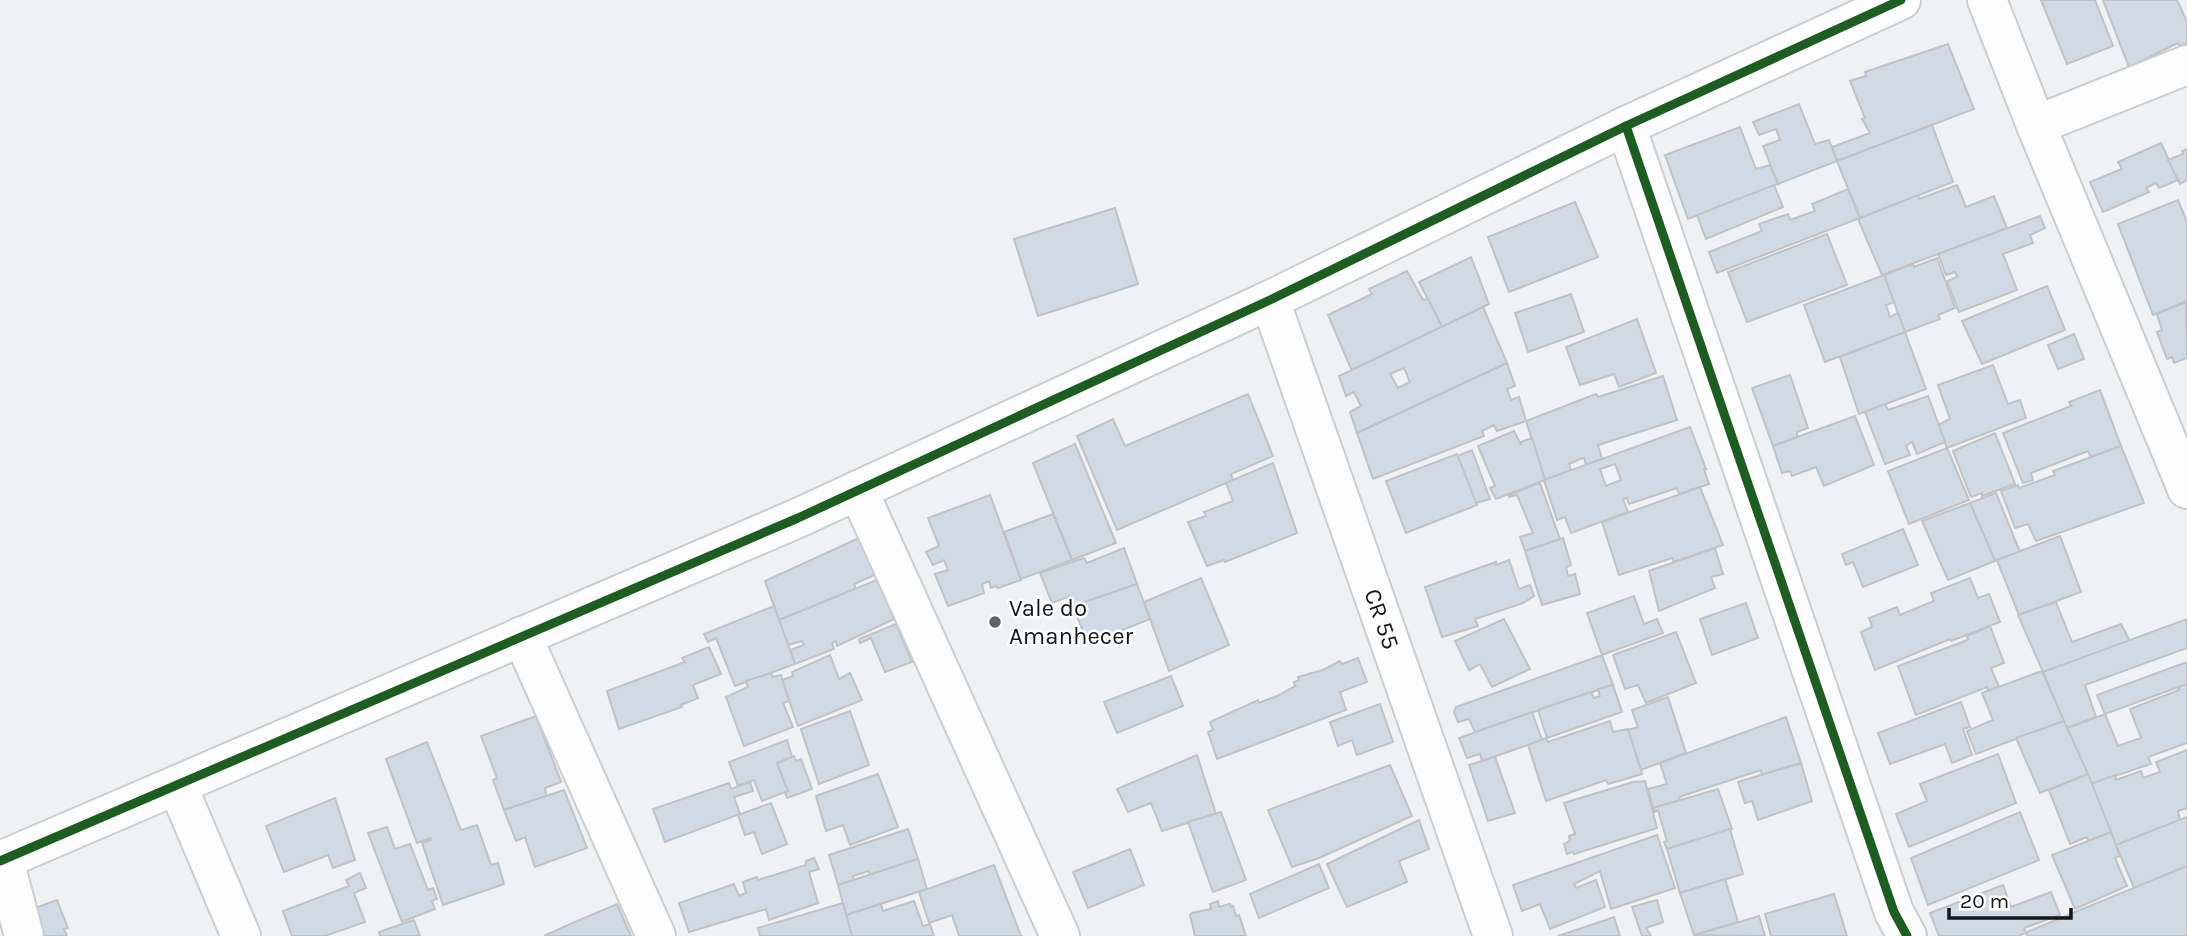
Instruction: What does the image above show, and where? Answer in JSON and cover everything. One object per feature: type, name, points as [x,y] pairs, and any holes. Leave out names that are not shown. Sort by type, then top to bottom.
[{"type":"street","points":[[24,936],[2,861],[858,490],[1270,300],[1626,126],[1901,0]]},
{"type":"street","points":[[1987,0],[2187,489]]},
{"type":"street","points":[[2036,125],[2187,65]]},
{"type":"street","points":[[1626,126],[1894,912],[1907,936]]},
{"type":"street","name":"CR 55","points":[[1270,300],[1493,936]]},
{"type":"street","points":[[858,490],[1060,936]]},
{"type":"street","points":[[522,636],[656,936]]},
{"type":"street","points":[[177,785],[240,936]]},
{"type":"building","points":[[2041,0],[2095,0],[2113,46],[2067,64]]},
{"type":"building","points":[[2103,0],[2177,0],[2187,22],[2187,43],[2180,46],[2178,43],[2129,67]]},
{"type":"building","points":[[1948,44],[1974,109],[1837,161],[1832,147],[1870,133],[1862,119],[1865,118],[1850,81],[1866,76],[1865,72]]},
{"type":"building","points":[[1799,104],[1815,144],[1829,140],[1837,161],[1778,184],[1763,146],[1780,140],[1776,129],[1759,135],[1753,122]]},
{"type":"building","points":[[1932,125],[1953,182],[1860,218],[1837,161]]},
{"type":"building","points":[[1740,127],[1756,169],[1770,165],[1778,184],[1688,219],[1665,155]]},
{"type":"building","points":[[2161,143],[2178,180],[2159,188],[2156,183],[2146,188],[2149,192],[2103,212],[2090,182],[2122,169],[2118,162]]},
{"type":"building","points":[[2187,149],[2187,180],[2180,184],[2168,160],[2183,154],[2182,151]]},
{"type":"building","points":[[1774,185],[1783,207],[1706,239],[1697,215]]},
{"type":"building","points":[[1957,185],[1966,207],[1994,196],[2007,228],[1882,275],[1858,219],[1918,195],[1919,199]]},
{"type":"building","points":[[1848,189],[1860,218],[1717,273],[1709,252],[1762,231],[1759,224],[1788,214],[1790,220],[1815,211],[1812,204]]},
{"type":"building","points":[[2178,200],[2187,222],[2187,301],[2153,315],[2118,224]]},
{"type":"building","points":[[1575,202],[1598,257],[1509,292],[1488,237]]},
{"type":"building","points":[[1115,208],[1138,284],[1038,316],[1014,239]]},
{"type":"building","points":[[2040,216],[2045,228],[2030,235],[2033,243],[2003,254],[2017,290],[1959,312],[1947,281],[1957,277],[1955,272],[1946,275],[1938,254]]},
{"type":"building","points":[[1827,234],[1847,285],[1747,322],[1728,272]]},
{"type":"building","points":[[1471,257],[1489,304],[1442,327],[1419,282]]},
{"type":"building","points":[[1937,258],[1955,308],[1938,315],[1940,319],[1905,332],[1884,275]]},
{"type":"building","points":[[1407,271],[1423,300],[1428,299],[1442,327],[1352,371],[1328,315],[1372,294],[1369,289]]},
{"type":"building","points":[[1884,275],[1894,302],[1886,305],[1890,317],[1898,313],[1905,332],[1825,362],[1804,305]]},
{"type":"building","points":[[2047,286],[2065,330],[1982,364],[1962,321]]},
{"type":"building","points":[[1571,294],[1584,332],[1528,352],[1515,313]]},
{"type":"building","points":[[2186,302],[2187,358],[2174,363],[2172,357],[2167,359],[2157,332],[2162,330],[2157,314]]},
{"type":"building","points":[[1483,307],[1507,363],[1357,433],[1350,412],[1361,406],[1354,392],[1346,396],[1339,376]],"holes":[[[1404,368],[1410,382],[1398,388],[1390,374]]]},
{"type":"building","points":[[1637,319],[1656,373],[1619,387],[1614,374],[1580,385],[1566,347]]},
{"type":"building","points":[[1905,332],[1926,389],[1859,414],[1840,357]]},
{"type":"building","points":[[2074,334],[2084,359],[2058,369],[2048,345]]},
{"type":"building","points":[[1507,363],[1515,386],[1507,389],[1511,400],[1519,397],[1526,421],[1497,431],[1494,425],[1482,431],[1484,436],[1373,479],[1357,433]]},
{"type":"building","points":[[1993,365],[2008,404],[2020,400],[2026,418],[1947,448],[1938,425],[1950,419],[1938,385]]},
{"type":"building","points":[[1790,375],[1808,428],[1797,432],[1797,437],[1773,446],[1752,388]]},
{"type":"building","points":[[1663,376],[1677,420],[1598,445],[1602,459],[1586,465],[1584,458],[1580,459],[1569,464],[1571,470],[1545,480],[1526,421],[1596,394],[1598,397]]},
{"type":"building","points":[[2100,390],[2121,446],[2091,457],[2088,451],[2031,473],[2033,480],[2023,483],[2003,433],[2071,406],[2069,402]]},
{"type":"building","points":[[1248,394],[1273,456],[1231,474],[1233,480],[1117,530],[1077,436],[1113,419],[1125,446]]},
{"type":"building","points":[[1928,396],[1945,442],[1917,454],[1912,442],[1906,446],[1910,455],[1885,464],[1865,412],[1885,404],[1888,410]]},
{"type":"building","points":[[1855,416],[1874,465],[1824,486],[1816,467],[1792,476],[1790,471],[1782,473],[1773,446]]},
{"type":"building","points":[[1690,427],[1709,484],[1679,494],[1677,488],[1629,504],[1627,498],[1623,499],[1628,512],[1571,533],[1565,517],[1557,520],[1544,480]],"holes":[[[1615,464],[1621,480],[1606,486],[1600,469]]]},
{"type":"building","points":[[1514,431],[1521,445],[1521,442],[1532,438],[1545,480],[1496,499],[1490,488],[1495,486],[1478,446]]},
{"type":"building","points":[[1995,433],[2015,484],[1982,496],[1982,493],[1971,497],[1953,451]]},
{"type":"building","points":[[1075,444],[1116,543],[1072,560],[1033,463]]},
{"type":"building","points":[[2121,446],[2144,503],[2036,541],[2028,524],[2015,528],[2001,491],[2018,485],[2019,488],[2055,475],[2053,471]]},
{"type":"building","points":[[1947,448],[1969,500],[1909,524],[1888,471]]},
{"type":"building","points":[[1472,450],[1490,499],[1476,503],[1457,456]]},
{"type":"building","points":[[1457,454],[1477,505],[1406,533],[1386,481]]},
{"type":"building","points":[[1273,463],[1297,533],[1225,562],[1224,560],[1207,566],[1188,522],[1206,516],[1204,512],[1233,501],[1226,483]]},
{"type":"building","points":[[1540,483],[1560,539],[1525,551],[1520,537],[1533,533],[1517,495],[1509,495]]},
{"type":"building","points":[[1700,487],[1723,545],[1674,562],[1672,558],[1619,575],[1602,522]]},
{"type":"building","points":[[1996,493],[2020,552],[1995,561],[1970,503]]},
{"type":"building","points":[[990,495],[1021,580],[998,588],[991,588],[989,581],[982,584],[984,593],[948,606],[935,574],[948,570],[944,560],[933,565],[926,552],[939,546],[928,518]]},
{"type":"building","points":[[1970,503],[1995,561],[1948,580],[1922,521]]},
{"type":"building","points":[[1053,514],[1072,560],[1021,579],[1004,532]]},
{"type":"building","points":[[1903,529],[1918,565],[1863,587],[1853,562],[1846,565],[1842,554]]},
{"type":"building","points":[[2060,536],[2081,592],[2019,615],[1997,560]]},
{"type":"building","points":[[861,537],[879,573],[854,584],[856,589],[779,620],[765,581]]},
{"type":"building","points":[[1563,538],[1571,565],[1566,567],[1568,576],[1575,574],[1580,594],[1542,605],[1525,551]]},
{"type":"building","points":[[1124,548],[1137,584],[1073,606],[1070,596],[1052,603],[1040,573],[1084,558],[1087,563]]},
{"type":"building","points":[[1715,548],[1723,574],[1711,577],[1715,588],[1659,611],[1649,571]]},
{"type":"building","points":[[1509,560],[1519,589],[1530,585],[1534,596],[1523,603],[1475,619],[1478,626],[1442,637],[1425,587]]},
{"type":"building","points":[[1201,578],[1229,645],[1169,671],[1144,602]]},
{"type":"building","points":[[1970,578],[1978,598],[1989,594],[2000,622],[1875,670],[1861,632],[1872,627],[1869,618],[1897,607],[1900,615],[1934,601],[1931,593]]},
{"type":"building","points":[[879,579],[894,619],[837,646],[836,641],[832,643],[834,649],[795,664],[790,650],[804,645],[802,641],[788,645],[779,620]]},
{"type":"building","points":[[1137,584],[1150,619],[1088,644],[1073,606]]},
{"type":"building","points":[[1634,596],[1644,624],[1657,619],[1663,633],[1602,655],[1587,613]]},
{"type":"building","points":[[2056,602],[2072,642],[2121,624],[2130,641],[2043,672],[2018,615]]},
{"type":"building","points":[[1746,603],[1758,638],[1712,655],[1700,619]]},
{"type":"building","points":[[774,606],[795,664],[735,686],[716,638],[708,642],[704,634]]},
{"type":"building","points":[[1504,619],[1530,669],[1492,687],[1480,664],[1469,670],[1455,641]]},
{"type":"building","points":[[2187,619],[2187,648],[2085,685],[2096,717],[2067,728],[2043,672]]},
{"type":"building","points":[[896,624],[912,662],[885,672],[871,638],[860,643],[859,639]]},
{"type":"building","points":[[1990,626],[2004,663],[1991,668],[1999,687],[1988,691],[1987,687],[1916,715],[1898,666],[1965,641],[1967,636]]},
{"type":"building","points":[[1676,632],[1696,683],[1646,703],[1638,685],[1625,689],[1613,655]]},
{"type":"building","points":[[709,647],[721,674],[693,685],[698,698],[681,705],[682,707],[619,729],[607,691],[685,662],[682,658]]},
{"type":"building","points":[[830,655],[839,679],[850,673],[862,700],[798,726],[782,680],[793,676],[792,672]]},
{"type":"building","points":[[1602,655],[1613,685],[1475,732],[1469,719],[1458,722],[1454,712],[1456,707]]},
{"type":"building","points":[[1358,658],[1367,682],[1340,692],[1346,710],[1217,759],[1208,732],[1213,730],[1210,722],[1258,700],[1259,703],[1277,696],[1295,686],[1294,682],[1299,680],[1298,677],[1323,670],[1340,661],[1342,664]]},
{"type":"building","points":[[2187,662],[2187,684],[2105,714],[2097,695]]},
{"type":"building","points":[[2042,671],[2064,721],[1976,754],[1967,731],[1993,720],[1982,693]]},
{"type":"building","points":[[771,673],[773,677],[781,675],[789,701],[783,703],[793,727],[744,746],[726,697],[748,687],[746,681]]},
{"type":"building","points":[[1171,676],[1183,706],[1117,733],[1104,702]]},
{"type":"building","points":[[2187,684],[2187,743],[2148,757],[2151,764],[2091,784],[2067,728],[2105,714],[2118,746],[2141,738],[2130,709],[2179,690],[2178,687]]},
{"type":"building","points":[[1613,685],[1622,712],[1547,738],[1538,710],[1591,692],[1594,698],[1600,696],[1598,689]]},
{"type":"building","points":[[1668,697],[1686,753],[1641,770],[1628,730],[1638,727],[1632,710]]},
{"type":"building","points":[[1961,702],[1970,727],[1963,729],[1972,755],[1952,763],[1945,744],[1890,764],[1878,733]]},
{"type":"building","points":[[1380,704],[1393,742],[1357,755],[1352,740],[1338,746],[1330,722]]},
{"type":"building","points":[[850,711],[869,765],[819,784],[801,729]]},
{"type":"building","points":[[1532,712],[1542,740],[1482,761],[1480,754],[1467,758],[1459,738]]},
{"type":"building","points":[[536,716],[561,782],[545,788],[546,796],[504,810],[493,780],[497,778],[481,736]]},
{"type":"building","points":[[1786,717],[1801,763],[1762,775],[1761,770],[1653,808],[1648,789],[1667,784],[1660,763]]},
{"type":"building","points":[[1610,721],[1613,732],[1628,729],[1642,774],[1608,784],[1606,780],[1546,801],[1528,745],[1546,738],[1548,742]]},
{"type":"building","points":[[2064,721],[2088,774],[2040,793],[2016,738]]},
{"type":"building","points":[[787,740],[792,757],[777,763],[788,791],[762,801],[754,780],[738,786],[729,762]]},
{"type":"building","points":[[427,742],[461,830],[477,825],[491,865],[498,863],[504,884],[443,905],[422,843],[431,840],[430,838],[417,843],[386,759]]},
{"type":"building","points":[[2187,750],[2187,811],[2186,808],[2178,811],[2180,820],[2116,845],[2091,784],[2115,775],[2116,780],[2141,771],[2143,778],[2160,772],[2156,762]]},
{"type":"building","points":[[1998,754],[2016,803],[1909,847],[1896,814],[1927,801],[1920,784]]},
{"type":"building","points":[[1197,755],[1216,814],[1162,831],[1151,803],[1128,812],[1117,789]]},
{"type":"building","points":[[794,756],[796,761],[801,759],[812,789],[787,798],[785,792],[788,791],[777,763]]},
{"type":"building","points":[[1495,757],[1515,813],[1488,821],[1469,765]]},
{"type":"building","points":[[1801,763],[1812,801],[1758,820],[1752,801],[1745,803],[1738,782]]},
{"type":"building","points":[[1390,765],[1412,816],[1319,858],[1292,867],[1268,810]]},
{"type":"building","points":[[878,774],[898,827],[850,845],[843,825],[826,831],[816,796]]},
{"type":"building","points":[[2088,774],[2111,832],[2089,841],[2087,837],[2070,844],[2049,790]]},
{"type":"building","points":[[1645,781],[1657,828],[1567,854],[1564,844],[1570,841],[1569,836],[1575,834],[1564,803],[1633,782]]},
{"type":"building","points":[[750,782],[753,791],[734,797],[740,814],[665,842],[653,809],[729,783],[731,789]]},
{"type":"building","points":[[1718,789],[1732,829],[1667,849],[1658,810],[1655,812],[1653,808]]},
{"type":"building","points":[[564,790],[587,848],[535,867],[525,837],[516,841],[504,810]]},
{"type":"building","points":[[335,798],[355,860],[333,868],[328,855],[284,872],[266,826]]},
{"type":"building","points":[[771,803],[787,844],[762,854],[754,832],[745,835],[738,815]]},
{"type":"building","points":[[1221,812],[1246,880],[1213,892],[1188,822]]},
{"type":"building","points":[[2020,812],[2039,860],[1928,905],[1911,858]]},
{"type":"building","points":[[2187,817],[2187,866],[2134,888],[2116,845]]},
{"type":"building","points":[[1419,820],[1429,849],[1399,861],[1407,882],[1347,907],[1327,864]]},
{"type":"building","points":[[387,827],[395,849],[410,844],[428,890],[433,888],[437,899],[432,901],[435,909],[402,922],[368,833]]},
{"type":"building","points":[[908,829],[918,859],[870,875],[869,871],[853,876],[854,880],[838,885],[829,855]]},
{"type":"building","points":[[1730,829],[1743,874],[1680,893],[1667,849]]},
{"type":"building","points":[[2111,832],[2120,856],[2115,858],[2127,886],[2075,909],[2052,855]]},
{"type":"building","points":[[1657,835],[1675,888],[1611,909],[1600,871],[1574,884],[1576,888],[1596,880],[1605,907],[1550,929],[1540,904],[1522,911],[1513,885]]},
{"type":"building","points":[[1130,849],[1144,885],[1088,908],[1073,872]]},
{"type":"building","points":[[814,858],[819,869],[809,872],[818,903],[769,920],[766,909],[689,932],[679,903],[734,884],[739,896],[746,893],[743,882],[806,865],[806,861]]},
{"type":"building","points":[[918,859],[927,889],[846,915],[838,885]]},
{"type":"building","points":[[1319,864],[1329,888],[1259,918],[1250,894]]},
{"type":"building","points":[[994,865],[1021,936],[959,936],[952,915],[929,923],[919,892]]},
{"type":"building","points":[[2187,866],[2187,936],[2027,936],[2027,932]]},
{"type":"building","points":[[360,873],[366,888],[354,893],[365,922],[325,936],[292,936],[283,911],[349,886],[346,880]]},
{"type":"building","points":[[1725,879],[1738,922],[1694,935],[1680,893]]},
{"type":"building","points":[[2003,885],[2011,907],[2051,892],[2060,915],[2024,928],[2026,933],[2018,936],[1939,936],[1930,913]]},
{"type":"building","points":[[1834,894],[1847,936],[1771,936],[1765,914]]},
{"type":"building","points":[[57,900],[68,928],[64,929],[67,936],[45,936],[35,908]]},
{"type":"building","points":[[1657,900],[1663,922],[1646,928],[1651,936],[1642,936],[1632,907]]},
{"type":"building","points":[[914,901],[923,926],[930,924],[934,936],[852,936],[846,915],[881,904],[883,911]]},
{"type":"building","points":[[1218,901],[1219,907],[1230,904],[1233,906],[1246,936],[1195,936],[1190,915],[1211,909],[1210,904]]},
{"type":"building","points":[[843,903],[852,936],[760,936],[758,928]]},
{"type":"building","points":[[617,904],[631,936],[544,936],[568,925]]},
{"type":"building","points":[[1759,916],[1765,936],[1694,935],[1746,920]]},
{"type":"building","points":[[1614,917],[1620,936],[1558,936],[1600,922]]},
{"type":"building","points":[[414,920],[420,936],[380,936],[379,932]]},
{"type":"cycle path","points":[[0,861],[798,518],[1270,300],[1626,126],[1901,0]]},
{"type":"cycle path","points":[[1626,126],[1894,912],[1907,936]]},
{"type":"place","name":"Vale do Amanhecer","points":[[995,622]]}]
